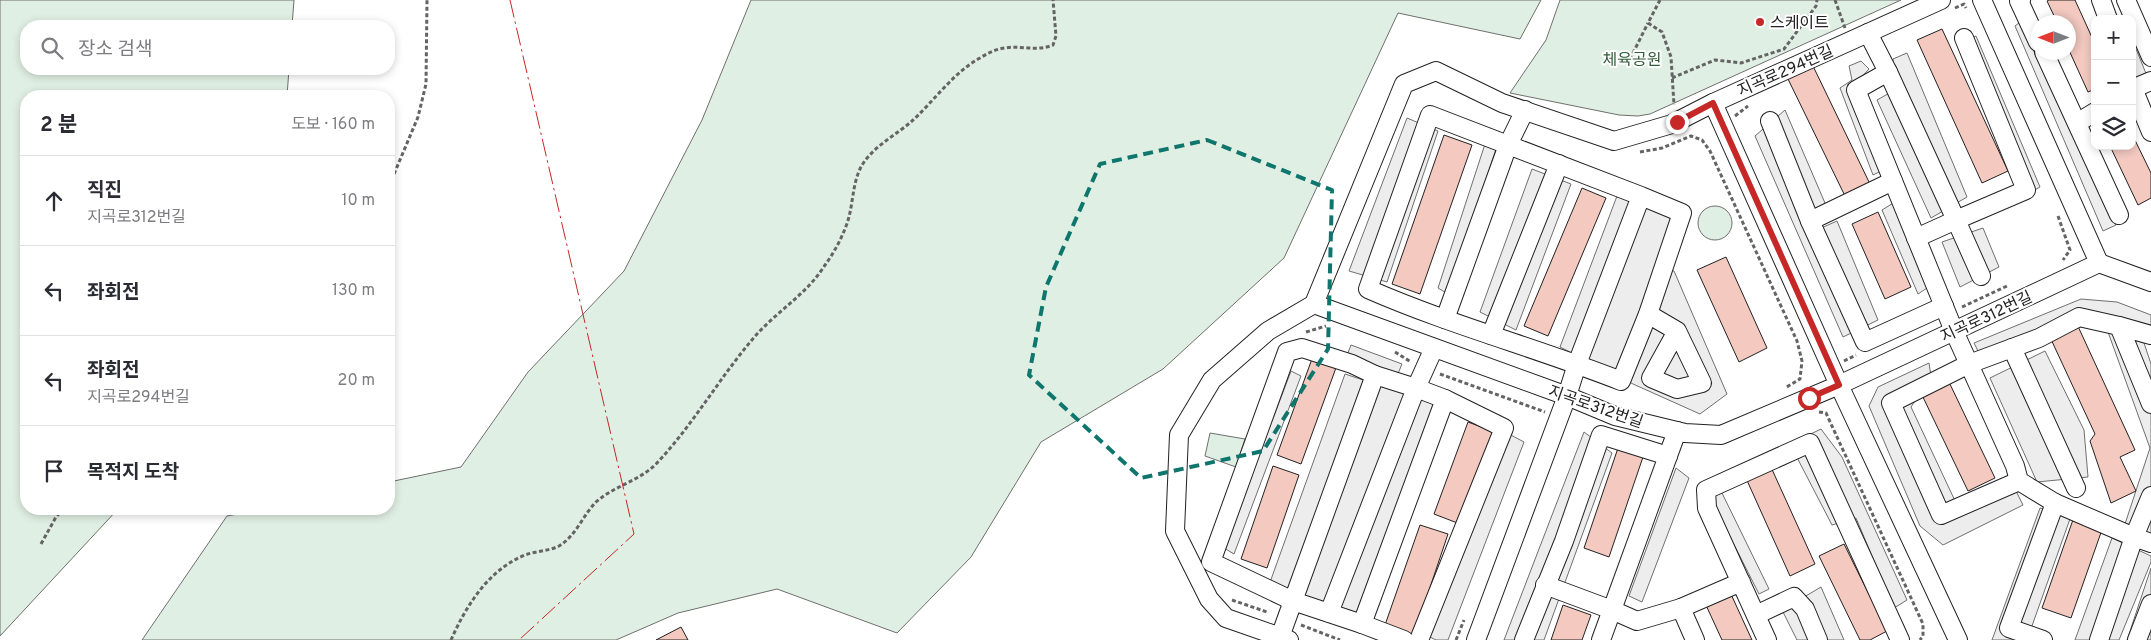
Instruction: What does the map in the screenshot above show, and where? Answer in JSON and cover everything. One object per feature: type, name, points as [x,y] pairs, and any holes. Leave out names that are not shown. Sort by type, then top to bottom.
[{"type":"street","name":"지곡로294번길","points":[[1314,304],[1404,84],[1436,71],[1502,103],[1614,141],[1677,122],[1713,103],[1941,0]]},
{"type":"street","points":[[1982,0],[2099,263],[2151,282]]},
{"type":"street","points":[[2021,0],[2019,1],[2031,27]]},
{"type":"street","points":[[2101,0],[2107,15]]},
{"type":"street","points":[[2126,0],[2151,57]]},
{"type":"street","points":[[1868,33],[1888,72],[1981,276]]},
{"type":"street","points":[[1916,238],[2026,190],[1964,38]]},
{"type":"street","points":[[2048,60],[2119,216]]},
{"type":"street","points":[[1888,72],[1856,90],[1954,331],[2019,481],[2055,503],[2151,543]]},
{"type":"street","points":[[2136,86],[2151,81]]},
{"type":"street","points":[[2136,94],[2151,132]]},
{"type":"street","points":[[1713,103],[1839,385],[1958,640]]},
{"type":"street","points":[[1445,319],[1508,145],[1525,110]]},
{"type":"street","points":[[2077,123],[2091,114]]},
{"type":"street","points":[[1430,115],[1508,145],[1682,213],[1648,314],[1621,381],[1405,305],[1368,289],[1430,115]]},
{"type":"street","points":[[1770,121],[1810,221],[1866,342],[1944,306]]},
{"type":"street","points":[[1492,335],[1559,164]]},
{"type":"street","points":[[1810,221],[1893,181]]},
{"type":"street","points":[[1476,640],[1640,196]]},
{"type":"street","name":"지곡로312번길","points":[[1314,304],[1567,396],[1616,416],[1677,431],[1721,435],[1839,385],[2099,263]]},
{"type":"street","points":[[1314,304],[1268,331],[1212,380],[1179,436],[1175,531],[1209,599],[1226,618],[1284,638],[1293,602],[1375,375]]},
{"type":"street","points":[[1648,314],[1677,331]]},
{"type":"street","points":[[2019,481],[1941,515],[1891,403],[1969,364],[2039,338],[2079,317],[2151,335]]},
{"type":"street","points":[[2119,326],[2151,404]]},
{"type":"street","points":[[1404,640],[1362,624],[1293,602],[1211,562],[1287,352],[1302,348],[1352,364],[1375,375],[1445,399],[1504,428],[1418,640]]},
{"type":"street","points":[[1329,613],[1416,388],[1434,348]]},
{"type":"street","points":[[2012,348],[2076,488]]},
{"type":"street","points":[[1362,624],[1445,399]]},
{"type":"street","points":[[1601,640],[1677,431]]},
{"type":"street","points":[[1524,640],[1564,541],[1601,435],[1668,456]]},
{"type":"street","points":[[1767,640],[1707,508],[1706,490],[1810,443],[1900,640]]},
{"type":"street","points":[[2099,640],[2134,537],[2151,496]]},
{"type":"street","points":[[2043,640],[2010,628],[2055,503]]},
{"type":"street","points":[[1546,585],[1636,621],[1681,608],[1741,582]]},
{"type":"street","points":[[1756,615],[1794,597],[1805,610],[1818,640]]},
{"type":"street","points":[[2137,640],[2151,604]]},
{"type":"street","points":[[1681,608],[1695,640]]},
{"type":"path","points":[[395,172],[418,117],[426,84],[427,0]]},
{"type":"path","points":[[451,640],[470,601],[498,573],[523,556],[552,548],[566,541],[594,504],[609,493],[644,474],[670,447],[724,374],[757,335],[776,315],[808,287],[822,269],[839,243],[846,225],[855,182],[867,159],[911,122],[977,59],[1006,47],[1042,50],[1053,45],[1056,36],[1053,0]]},
{"type":"path","points":[[1627,65],[1660,0]]},
{"type":"path","points":[[1672,78],[1714,60],[1741,63],[1784,50],[1816,6],[1817,0]]},
{"type":"path","points":[[1835,0],[1847,33]]},
{"type":"path","points":[[1648,23],[1662,32],[1671,57],[1677,122],[1681,140]]},
{"type":"path","points":[[1710,151],[1797,341],[1802,361],[1800,380],[1778,393]]},
{"type":"path","points":[[2056,264],[2064,260],[2070,250]]},
{"type":"path","points":[[1962,307],[2013,283]]},
{"type":"path","points":[[1305,332],[1326,326]]},
{"type":"path","points":[[1437,372],[1547,413]]},
{"type":"path","points":[[1826,413],[1923,624],[1923,636],[1920,640]]},
{"type":"path","points":[[41,544],[58,515]]},
{"type":"path","points":[[1229,599],[1266,612]]},
{"type":"path","points":[[1296,623],[1340,640]]},
{"type":"highlighted area","points":[[1207,140],[1332,190],[1328,349],[1263,451],[1141,478],[1029,375],[1046,287],[1100,164]]},
{"type":"green space","points":[[0,0],[294,0],[292,20],[20,20],[20,75],[289,75],[287,90],[20,90],[20,515],[112,515],[0,636]]},
{"type":"green space","points":[[751,0],[1541,0],[1520,39],[1398,13],[1284,258],[1163,369],[1041,442],[971,557],[897,633],[777,589],[678,613],[616,640],[142,640],[227,516],[395,515],[395,481],[461,467],[528,372],[624,271],[702,120]]},
{"type":"green space","name":"체육공원","points":[[1560,0],[1901,0],[1650,114],[1638,116],[1619,115],[1510,93],[1546,40]]},
{"type":"green space","points":[[1715,206],[1727,211],[1732,223],[1727,235],[1715,240],[1703,235],[1698,223],[1703,211]]},
{"type":"green space","points":[[1210,433],[1245,439],[1236,467],[1205,456]]},
{"type":"shaded area","points":[[2020,22],[2031,45],[2031,60],[2038,60],[2116,225],[2103,231],[2015,26]]},
{"type":"shaded area","points":[[1976,36],[2040,187],[2031,192],[1969,39]]},
{"type":"shaded area","points":[[2136,49],[2147,76],[2137,80],[2136,77]]},
{"type":"shaded area","points":[[1907,53],[1967,197],[1931,218],[1877,100],[1893,91],[1893,59]]},
{"type":"shaded area","points":[[1861,61],[1869,69],[1856,83],[1885,169],[1873,175],[1840,88],[1852,80],[1849,66]]},
{"type":"shaded area","points":[[1785,110],[1825,203],[1813,212],[1819,229],[1837,221],[1878,320],[1843,337],[1755,136]]},
{"type":"shaded area","points":[[1407,118],[1438,131],[1387,282],[1349,271]]},
{"type":"shaded area","points":[[1485,144],[1497,146],[1448,294],[1438,288]]},
{"type":"shaded area","points":[[1532,169],[1571,184],[1516,330],[1480,312]]},
{"type":"shaded area","points":[[1617,196],[1673,214],[1658,265],[1674,271],[1727,394],[1700,414],[1633,384],[1560,347]]},
{"type":"shaded area","points":[[1895,202],[1927,288],[1918,294],[1882,210]]},
{"type":"shaded area","points":[[1983,228],[1999,267],[1960,287],[1942,242]]},
{"type":"shaded area","points":[[2081,299],[2117,302],[2151,315],[2151,329],[2082,311],[1979,353],[1974,343]]},
{"type":"shaded area","points":[[2108,332],[2144,343],[2151,364],[2151,535],[2124,527],[2150,448]]},
{"type":"shaded area","points":[[1351,345],[1402,364],[1397,376],[1346,358]]},
{"type":"shaded area","points":[[2045,351],[2084,430],[2088,477],[2037,482],[1990,378]]},
{"type":"shaded area","points":[[1929,363],[1931,376],[1911,407],[1956,503],[2009,477],[2023,505],[1943,545],[1920,526],[1869,406],[1878,387]]},
{"type":"shaded area","points":[[1291,371],[1301,376],[1234,554],[1224,548]]},
{"type":"shaded area","points":[[1345,374],[1436,404],[1357,616],[1269,585]]},
{"type":"shaded area","points":[[1821,429],[1842,457],[1907,600],[1894,608],[1856,518],[1832,525],[1790,444]]},
{"type":"shaded area","points":[[1584,432],[1612,453],[1544,640],[1504,640]]},
{"type":"shaded area","points":[[1509,434],[1524,442],[1448,640],[1436,640],[1430,637]]},
{"type":"shaded area","points":[[1676,468],[1689,478],[1642,602],[1629,596]]},
{"type":"shaded area","points":[[1721,491],[1769,589],[1759,594],[1709,495]]},
{"type":"shaded area","points":[[2040,508],[2071,516],[2027,640],[1992,640]]},
{"type":"shaded area","points":[[2112,538],[2151,556],[2151,562],[2119,640],[2075,640]]},
{"type":"shaded area","points":[[2151,568],[2151,640],[2127,640]]},
{"type":"shaded area","points":[[1821,587],[1844,640],[1797,640],[1782,610]]},
{"type":"building","points":[[2075,0],[2091,35],[2091,91],[2088,92],[2073,60],[2076,60],[2076,15],[2054,15],[2047,1]]},
{"type":"building","points":[[1942,29],[2008,171],[1982,183],[1917,40]]},
{"type":"building","points":[[1813,66],[1870,184],[1845,196],[1788,79]]},
{"type":"building","points":[[1444,135],[1472,145],[1420,294],[1392,284]]},
{"type":"building","points":[[2136,142],[2151,173],[2151,198],[2138,205],[2112,150],[2136,150]]},
{"type":"building","points":[[1582,188],[1606,198],[1548,336],[1524,326]]},
{"type":"building","points":[[1878,212],[1911,287],[1885,299],[1852,224]]},
{"type":"building","points":[[1726,257],[1767,348],[1739,362],[1697,270]]},
{"type":"building","points":[[2076,322],[2135,450],[2120,457],[2136,491],[2111,503],[2090,441],[2095,434],[2049,335]]},
{"type":"building","points":[[1313,356],[1337,365],[1301,464],[1277,455]]},
{"type":"building","points":[[1948,380],[1995,478],[1968,491],[1921,393]]},
{"type":"building","points":[[1468,422],[1495,432],[1460,524],[1434,514]]},
{"type":"building","points":[[1618,448],[1643,457],[1609,557],[1584,548]]},
{"type":"building","points":[[1770,465],[1815,564],[1790,576],[1745,476]]},
{"type":"building","points":[[1273,466],[1299,475],[1267,568],[1241,559]]},
{"type":"building","points":[[2075,514],[2104,524],[2071,618],[2042,608]]},
{"type":"building","points":[[1420,525],[1448,534],[1414,635],[1385,625]]},
{"type":"building","points":[[1844,544],[1887,631],[1870,640],[1860,640],[1819,556]]},
{"type":"building","points":[[1730,592],[1752,640],[1722,640],[1705,603]]},
{"type":"building","points":[[1563,605],[1591,615],[1582,640],[1551,640]]},
{"type":"building","points":[[681,627],[688,640],[656,640]]},
{"type":"power","points":[[510,0],[634,534],[519,640]]},
{"type":"place","name":"스케이트","points":[[1760,22]]},
{"type":"route","points":[[1677,122],[1713,103],[1839,385],[1809,398]]}]
